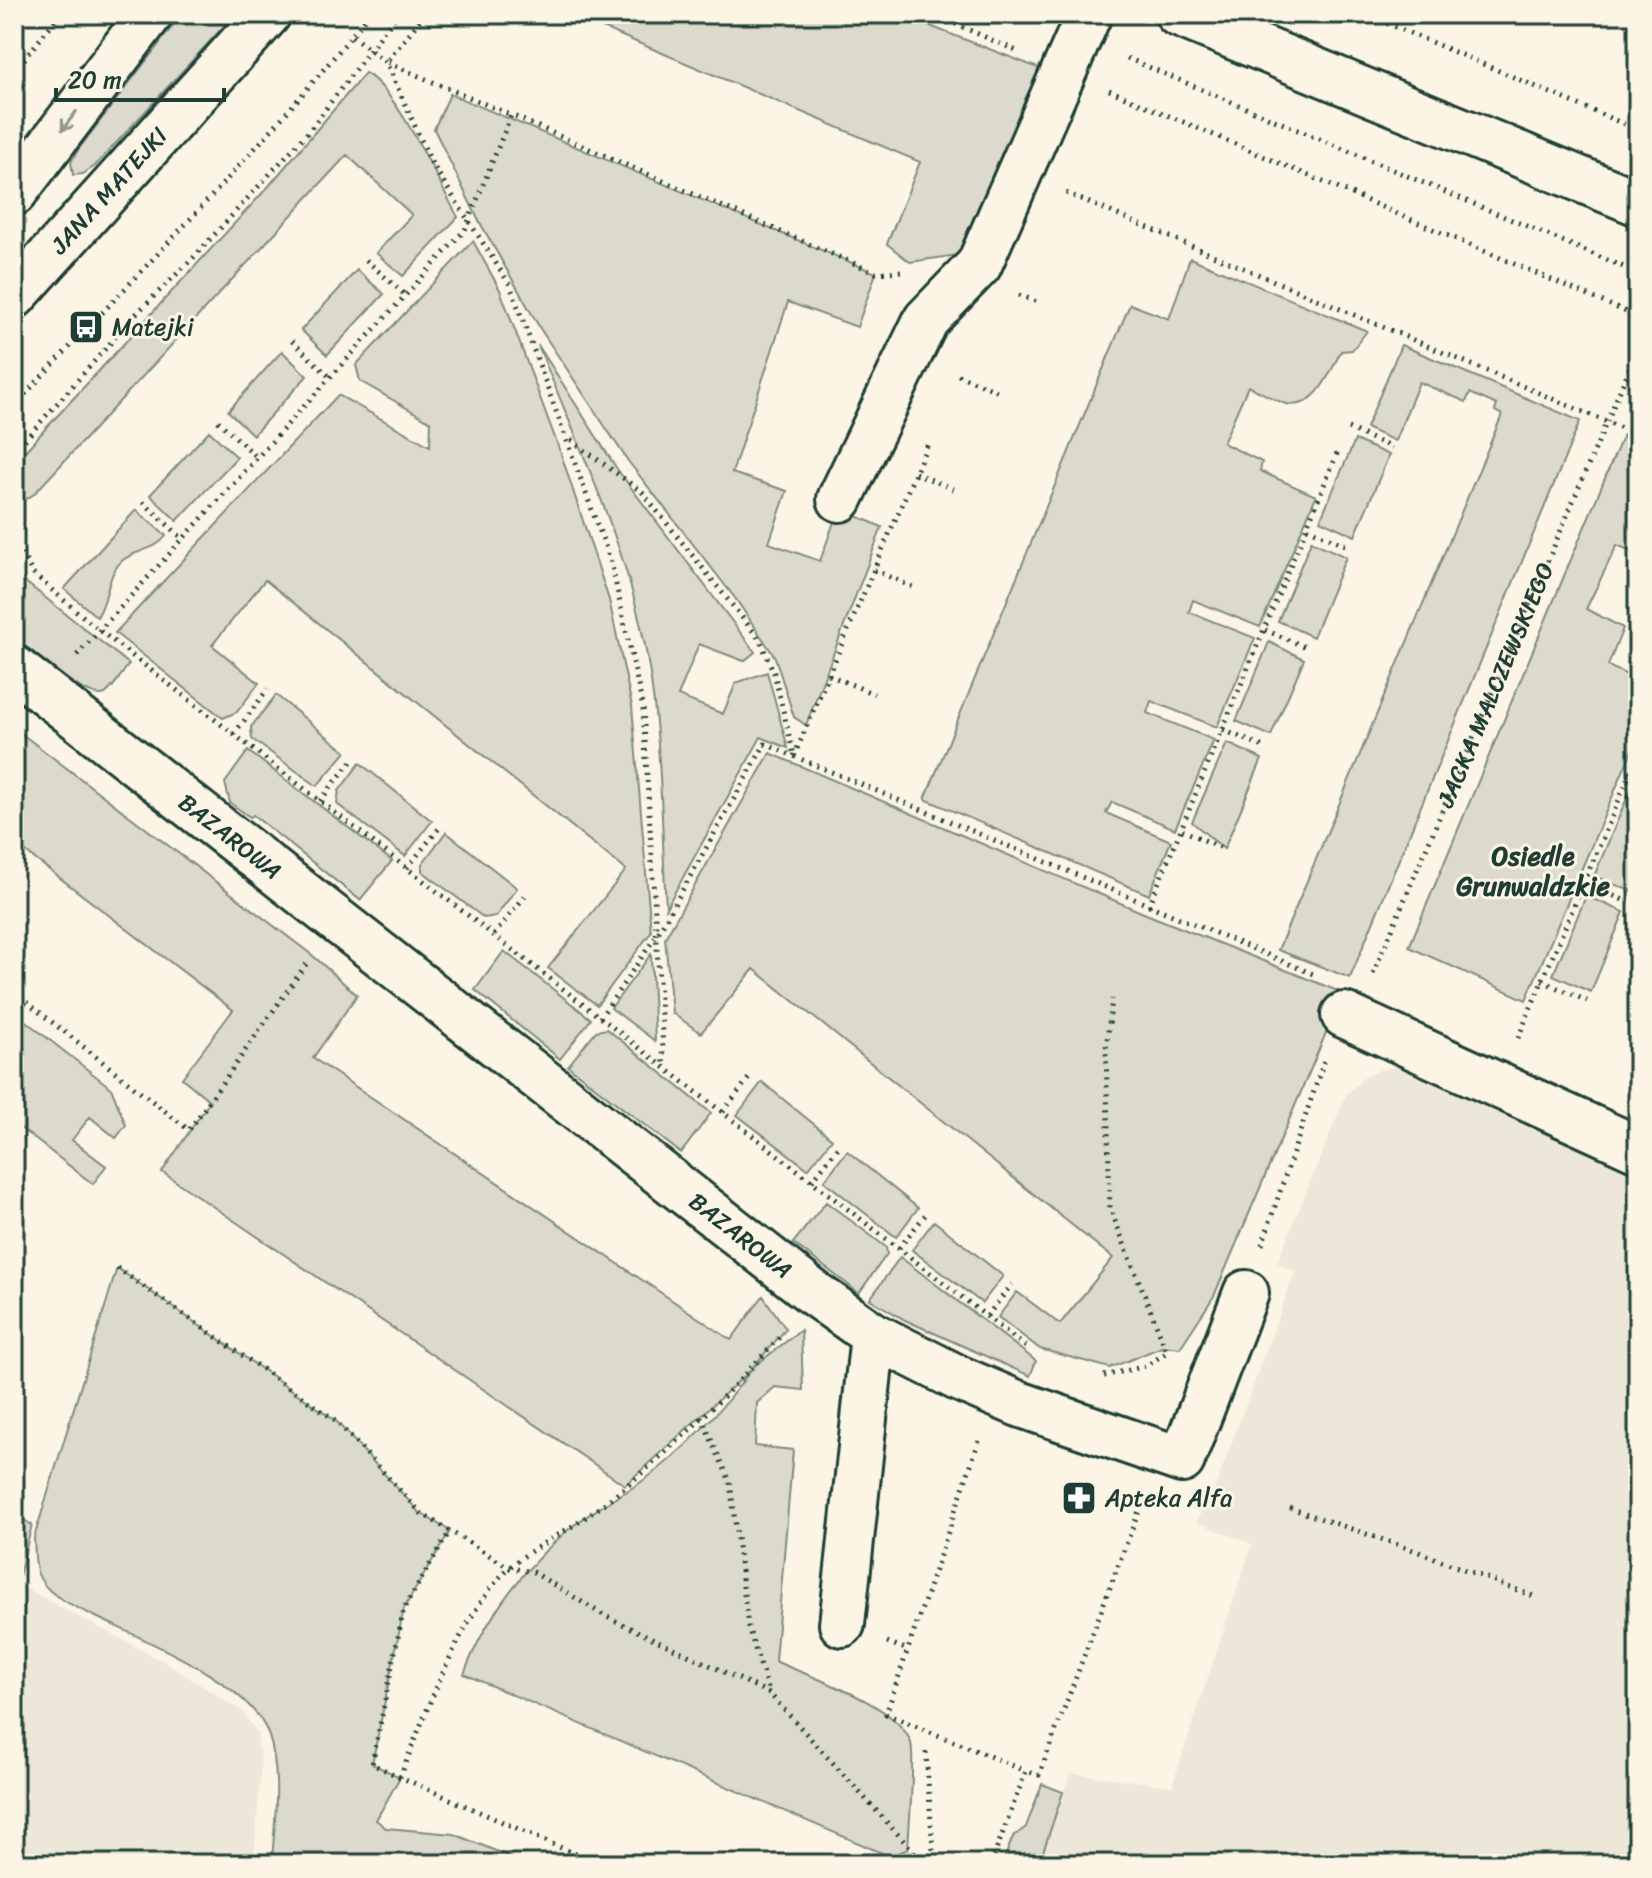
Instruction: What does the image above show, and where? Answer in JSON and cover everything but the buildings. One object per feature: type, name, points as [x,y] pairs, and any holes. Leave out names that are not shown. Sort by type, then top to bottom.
[{"type":"street","points":[[14,193],[150,14]]},
{"type":"street","name":"JANA MATEJKI","points":[[14,296],[268,14]]},
{"type":"street","points":[[1178,14],[1637,203]]},
{"type":"street","points":[[840,499],[926,320],[979,265],[1077,41]]},
{"type":"street","name":"BAZAROWA","points":[[29,680],[815,1294],[873,1335],[1019,1404],[1182,1460],[1246,1293]]},
{"type":"street","points":[[1344,1015],[1638,1149]]},
{"type":"street","points":[[842,1624],[873,1335]]},
{"type":"path","points":[[14,72],[60,14]]},
{"type":"path","points":[[14,406],[254,150],[369,14]]},
{"type":"path","points":[[14,452],[138,312],[194,257],[309,131],[397,14]]},
{"type":"path","points":[[386,62],[425,14]]},
{"type":"path","points":[[933,14],[1077,41],[1638,317]]},
{"type":"path","points":[[1014,14],[1638,273]]},
{"type":"path","points":[[1365,14],[1638,130]]},
{"type":"path","points":[[352,36],[386,62],[876,273],[979,265]]},
{"type":"path","points":[[386,62],[432,164],[510,285],[611,562],[643,708],[664,1066]]},
{"type":"path","points":[[29,680],[99,630],[470,221],[511,115]]},
{"type":"path","points":[[1020,175],[1638,435]]},
{"type":"path","points":[[366,260],[405,295]]},
{"type":"path","points":[[292,341],[330,377]]},
{"type":"path","name":"JACKA MALCZEWSKIEGO","points":[[1344,1015],[1363,997],[1638,348]]},
{"type":"path","points":[[958,375],[999,392]]},
{"type":"path","points":[[218,421],[257,457]]},
{"type":"path","points":[[1348,428],[1392,448]]},
{"type":"path","points":[[568,438],[642,492],[760,640],[774,673],[794,756]]},
{"type":"path","points":[[599,1018],[657,935],[765,744],[1149,906],[1339,449]]},
{"type":"path","points":[[915,473],[958,491]]},
{"type":"path","points":[[143,502],[182,538]]},
{"type":"path","points":[[1307,528],[1350,547]]},
{"type":"path","points":[[14,539],[33,574],[99,630],[1038,1356],[1019,1404]]},
{"type":"path","points":[[874,570],[917,589]]},
{"type":"path","points":[[1264,629],[1308,648]]},
{"type":"path","points":[[829,675],[874,694]]},
{"type":"path","points":[[234,734],[268,689]]},
{"type":"path","points":[[1223,730],[1266,748]]},
{"type":"path","points":[[794,756],[799,745]]},
{"type":"path","points":[[1522,1028],[1638,755]]},
{"type":"path","points":[[320,801],[354,758]]},
{"type":"path","points":[[1627,781],[1638,785]]},
{"type":"path","points":[[407,868],[440,827]]},
{"type":"path","points":[[1181,830],[1224,849]]},
{"type":"path","points":[[1584,883],[1628,902]]},
{"type":"path","points":[[494,935],[525,896]]},
{"type":"path","points":[[14,992],[189,1130],[312,955]]},
{"type":"path","points":[[1542,981],[1587,1001]]},
{"type":"path","points":[[1092,1373],[1106,1377],[1146,1366],[1167,1352],[1110,1208],[1106,1049],[1112,999]]},
{"type":"path","points":[[1246,1293],[1323,1063]]},
{"type":"path","points":[[723,1112],[752,1074]]},
{"type":"path","points":[[812,1181],[840,1145]]},
{"type":"path","points":[[899,1248],[926,1214]]},
{"type":"path","points":[[117,1268],[335,1420],[421,1513],[510,1568],[533,1572],[605,1616],[769,1693],[925,1864]]},
{"type":"path","points":[[987,1316],[1012,1284]]},
{"type":"path","points":[[400,1777],[442,1673],[476,1613],[510,1568],[591,1514],[701,1417],[742,1379],[815,1294]]},
{"type":"path","points":[[701,1417],[730,1481],[748,1627],[769,1693]]},
{"type":"path","points":[[981,1434],[886,1714],[1026,1771],[1039,1775],[1146,1491]]},
{"type":"path","points":[[1290,1508],[1416,1551],[1533,1596]]},
{"type":"path","points":[[450,1531],[404,1608],[372,1764],[598,1864]]},
{"type":"path","points":[[926,1752],[934,1864]]},
{"type":"path","points":[[991,1864],[1026,1771]]},
{"type":"shaded area","points":[[182,14],[235,14],[95,166],[83,174],[73,175],[71,162],[78,150]]},
{"type":"shaded area","points":[[570,14],[899,14],[1046,71],[965,254],[910,262],[887,244],[920,162]]},
{"type":"shaded area","points":[[365,73],[377,82],[403,117],[458,217],[403,276],[376,253],[412,215],[347,155],[34,494],[22,502],[14,495],[14,463],[268,187]]},
{"type":"shaded area","points":[[450,94],[876,273],[857,327],[788,302],[732,473],[787,491],[769,543],[820,561],[839,508],[882,527],[806,725],[794,717],[775,657],[735,598],[628,461],[541,330],[478,219],[434,129]]},
{"type":"shaded area","points":[[473,241],[500,290],[561,454],[609,600],[632,706],[651,932],[597,1005],[548,968],[626,870],[265,580],[212,645],[259,683],[237,712],[223,718],[115,633],[338,395],[430,446],[431,422],[360,381],[356,365]]},
{"type":"shaded area","points":[[1190,258],[1367,331],[1352,350],[1341,351],[1320,389],[1304,402],[1294,405],[1283,403],[1248,386],[1223,443],[1262,462],[1260,471],[1316,496],[1260,627],[1193,600],[1189,612],[1255,638],[1217,727],[1151,701],[1147,713],[1214,740],[1175,829],[1112,802],[1106,813],[1171,841],[1149,895],[925,799],[1130,304],[1169,319]]},
{"type":"shaded area","points":[[357,270],[384,294],[327,355],[301,330]]},
{"type":"shaded area","points":[[538,345],[617,469],[755,652],[744,661],[699,644],[678,696],[723,714],[736,683],[767,672],[788,748],[761,737],[666,908],[657,737],[643,636],[611,525]]},
{"type":"shaded area","points":[[1401,345],[1580,421],[1350,978],[1278,950],[1502,415],[1495,411],[1497,405],[1470,393],[1466,402],[1419,382],[1395,441],[1366,428]]},
{"type":"shaded area","points":[[282,351],[307,376],[253,435],[228,411]]},
{"type":"shaded area","points":[[209,431],[237,457],[177,521],[150,495]]},
{"type":"shaded area","points":[[1623,435],[1638,441],[1638,554],[1617,545],[1586,609],[1623,628],[1608,666],[1638,680],[1638,736],[1526,1000],[1409,947]]},
{"type":"shaded area","points":[[1355,440],[1389,455],[1355,536],[1320,520]]},
{"type":"shaded area","points":[[136,510],[166,536],[157,545],[128,556],[117,566],[97,617],[64,589]]},
{"type":"shaded area","points":[[1311,541],[1346,557],[1313,637],[1278,621]]},
{"type":"shaded area","points":[[14,573],[129,664],[105,694],[97,695],[73,683],[14,637]]},
{"type":"shaded area","points":[[1269,642],[1304,659],[1271,736],[1236,721]]},
{"type":"shaded area","points":[[276,695],[346,752],[317,786],[252,739],[251,727]]},
{"type":"shaded area","points":[[14,728],[312,955],[357,995],[313,1058],[731,1340],[763,1296],[786,1329],[752,1368],[801,1330],[803,1390],[775,1387],[757,1403],[755,1446],[793,1450],[775,1661],[872,1704],[903,1729],[912,1751],[908,1849],[891,1856],[917,1859],[917,1864],[886,1864],[889,1856],[464,1674],[493,1616],[546,1550],[571,1527],[644,1480],[673,1457],[715,1414],[751,1370],[625,1485],[162,1172],[210,1101],[182,1078],[233,1010],[14,843]]},
{"type":"shaded area","points":[[1227,743],[1262,759],[1224,849],[1192,822]]},
{"type":"shaded area","points":[[248,751],[392,861],[360,900],[253,815],[250,817],[230,803],[225,783]]},
{"type":"shaded area","points":[[770,753],[1146,914],[1343,993],[1214,1296],[1180,1348],[1164,1346],[1110,1368],[1040,1349],[998,1317],[1017,1292],[1060,1324],[1113,1258],[754,969],[701,1033],[672,1013],[665,938]]},
{"type":"shaded area","points":[[360,763],[432,821],[405,856],[337,804],[339,791]]},
{"type":"shaded area","points":[[1629,793],[1638,797],[1638,879],[1633,892],[1594,876]]},
{"type":"shaded area","points":[[446,832],[517,888],[496,916],[484,918],[422,871],[422,864]]},
{"type":"shaded area","points":[[1586,896],[1624,912],[1591,992],[1553,975]]},
{"type":"shaded area","points":[[504,951],[591,1019],[560,1059],[475,990]]},
{"type":"shaded area","points":[[651,954],[655,1041],[611,1008]]},
{"type":"shaded area","points":[[14,1012],[111,1088],[126,1125],[116,1138],[90,1117],[72,1140],[106,1166],[93,1184],[14,1123]]},
{"type":"shaded area","points":[[607,1029],[711,1113],[681,1153],[568,1066],[596,1031]]},
{"type":"shaded area","points":[[1403,1065],[1638,1166],[1638,1864],[1039,1864],[1070,1773],[1172,1786],[1252,1544],[1197,1522],[1207,1495],[1212,1496],[1295,1272],[1277,1263],[1346,1095],[1362,1079],[1379,1070]]},
{"type":"shaded area","points":[[762,1082],[832,1139],[808,1169],[737,1115]]},
{"type":"shaded area","points":[[847,1151],[918,1208],[896,1237],[824,1181]]},
{"type":"shaded area","points":[[826,1202],[886,1247],[887,1254],[859,1293],[793,1243]]},
{"type":"shaded area","points":[[934,1221],[1003,1276],[982,1303],[912,1250]]},
{"type":"shaded area","points":[[900,1257],[1036,1361],[1030,1376],[905,1320],[870,1299]]},
{"type":"shaded area","points":[[117,1268],[335,1420],[420,1513],[450,1531],[404,1608],[372,1764],[400,1777],[376,1820],[386,1828],[454,1834],[528,1864],[272,1864],[275,1767],[269,1736],[258,1716],[218,1680],[164,1649],[68,1603],[53,1594],[42,1581],[36,1566],[34,1538]]},
{"type":"shaded area","points":[[14,1514],[32,1525],[17,1584],[14,1582]]},
{"type":"shaded area","points":[[14,1582],[166,1663],[243,1712],[257,1733],[261,1762],[254,1864],[14,1864]]},
{"type":"shaded area","points":[[1042,1784],[1063,1792],[1039,1864],[1002,1864],[1013,1837],[1026,1827]]},
{"type":"place","name":"Matejki","points":[[86,327]]},
{"type":"place","name":"Apteka Alfa","points":[[1079,1498]]},
{"type":"district","name":"Osiedle Grunwaldzkie","points":[[1533,871]]}]
